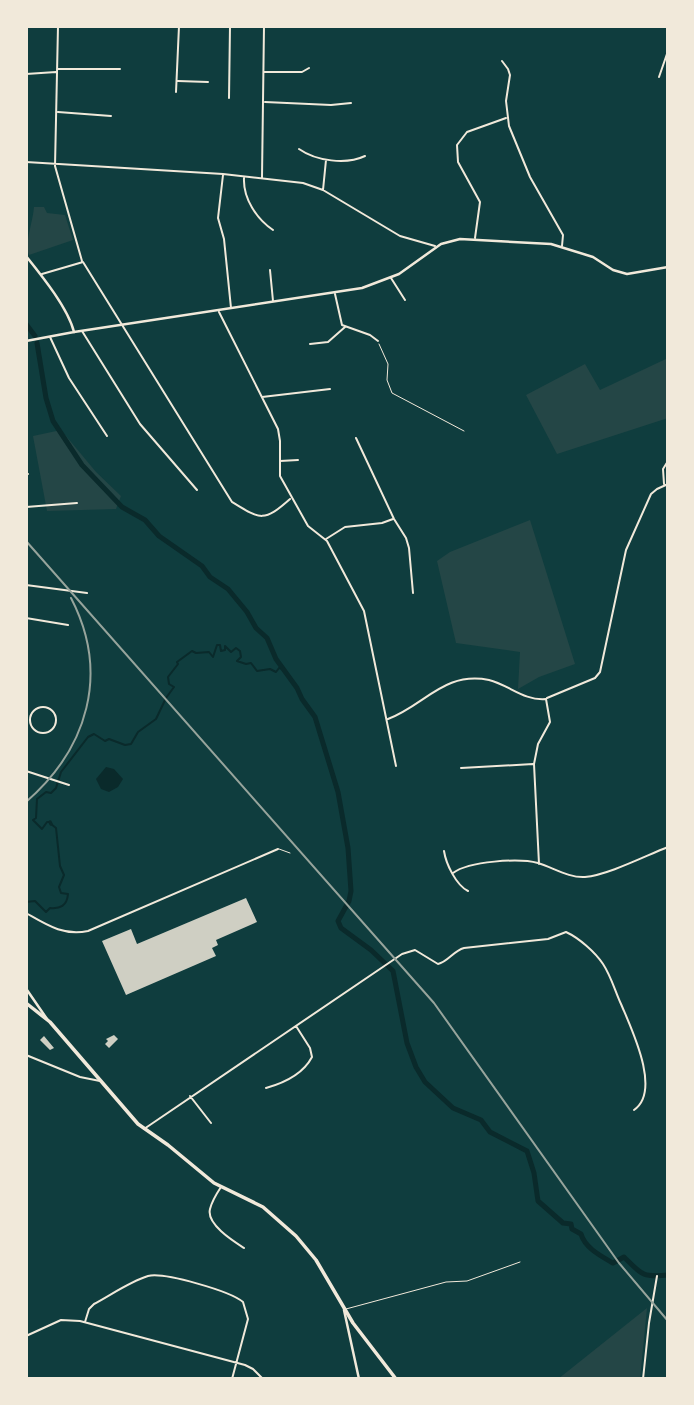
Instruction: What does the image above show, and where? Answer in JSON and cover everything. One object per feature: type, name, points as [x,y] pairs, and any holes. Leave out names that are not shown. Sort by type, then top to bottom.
[{"type":"main road","points":[[26,1002],[47,1018],[100,1082],[144,1129],[169,1145],[195,1169],[221,1187],[263,1207],[290,1230],[316,1260],[344,1309],[396,1379]]},
{"type":"street","points":[[58,26],[55,164],[60,190],[83,262],[232,502],[250,514],[265,517],[274,513],[290,498]]},
{"type":"street","points":[[176,92],[179,26]]},
{"type":"street","points":[[229,98],[230,26]]},
{"type":"street","points":[[262,178],[264,26]]},
{"type":"street","points":[[659,77],[668,51]]},
{"type":"street","points":[[502,61],[510,75],[506,118],[525,167],[563,235],[562,247]]},
{"type":"street","points":[[263,72],[302,72],[309,68]]},
{"type":"street","points":[[26,74],[120,69]]},
{"type":"street","points":[[177,81],[208,82]]},
{"type":"street","points":[[264,102],[331,105],[351,103]]},
{"type":"street","points":[[57,112],[110,116]]},
{"type":"street","points":[[475,240],[480,202],[458,162],[457,145],[467,132],[506,118]]},
{"type":"street","points":[[299,149],[307,155],[326,159],[350,160],[365,156]]},
{"type":"street","points":[[323,190],[326,159]]},
{"type":"street","points":[[26,162],[223,174],[303,183],[323,190],[400,236],[432,243],[436,247]]},
{"type":"street","points":[[223,174],[218,218],[224,239],[231,309]]},
{"type":"street","points":[[244,177],[244,185],[258,219],[273,230]]},
{"type":"street","points":[[26,341],[362,288],[408,269],[436,247],[452,240],[541,243],[562,247],[593,257],[613,270],[627,274],[668,267]]},
{"type":"street","points":[[26,256],[72,324],[74,332]]},
{"type":"street","points":[[41,275],[83,262]]},
{"type":"street","points":[[270,270],[273,302]]},
{"type":"street","points":[[391,278],[405,300]]},
{"type":"street","points":[[335,293],[340,320],[345,327],[363,331],[378,341]]},
{"type":"street","points":[[219,311],[279,435],[280,476],[290,498],[308,526],[326,540],[365,616],[396,766]]},
{"type":"street","points":[[310,344],[328,342],[345,327]]},
{"type":"street","points":[[82,331],[140,424],[197,490]]},
{"type":"street","points":[[50,337],[69,377],[107,436]]},
{"type":"street","points":[[261,397],[330,389]]},
{"type":"street","points":[[356,438],[409,548],[412,593]]},
{"type":"street","points":[[279,461],[298,460]]},
{"type":"street","points":[[386,719],[405,711],[440,686],[454,682],[486,680],[524,696],[546,699],[595,678],[600,672],[625,550],[648,500],[657,489],[666,484],[663,469],[668,461]]},
{"type":"street","points":[[26,507],[77,503]]},
{"type":"street","points":[[326,540],[345,527],[394,519]]},
{"type":"street","points":[[26,585],[87,593]]},
{"type":"street","points":[[26,618],[68,625]]},
{"type":"street","points":[[539,863],[534,764],[538,744],[550,722],[546,699]]},
{"type":"street","points":[[45,707],[54,712],[57,722],[51,731],[42,733],[35,731],[28,719],[32,711],[45,707]]},
{"type":"street","points":[[461,768],[534,764]]},
{"type":"street","points":[[26,771],[69,785]]},
{"type":"street","points":[[453,873],[460,868],[524,861],[539,863],[571,876],[589,876],[668,847]]},
{"type":"street","points":[[26,913],[62,932],[88,931],[278,849]]},
{"type":"street","points":[[444,851],[453,873],[468,891]]},
{"type":"street","points":[[144,1129],[408,951],[415,950],[442,964],[464,948],[543,940],[566,932],[604,965],[638,1043],[644,1095],[641,1105],[634,1110]]},
{"type":"street","points":[[26,1002],[29,995],[27,990]]},
{"type":"street","points":[[27,990],[47,1018]]},
{"type":"street","points":[[266,1088],[296,1074],[306,1067],[312,1057],[310,1048],[295,1026]]},
{"type":"street","points":[[26,1055],[82,1078],[100,1082]]},
{"type":"street","points":[[190,1096],[211,1124]]},
{"type":"street","points":[[221,1187],[210,1214],[220,1228],[244,1248]]},
{"type":"street","points":[[85,1322],[89,1309],[94,1304],[156,1275],[230,1294],[243,1302],[248,1319],[232,1379]]},
{"type":"street","points":[[643,1379],[657,1276]]},
{"type":"street","points":[[344,1309],[359,1379]]},
{"type":"street","points":[[26,1336],[61,1320],[85,1322],[253,1368],[263,1379]]},
{"type":"lane","points":[[278,849],[289,853]]},
{"type":"lane","points":[[344,1309],[446,1282],[467,1282],[520,1262]]},
{"type":"path","points":[[378,341],[388,364],[387,380],[392,393],[464,431]]},
{"type":"shaded area","points":[[34,207],[44,207],[47,213],[65,215],[73,240],[29,255],[28,239]]},
{"type":"shaded area","points":[[668,358],[668,418],[557,454],[526,395],[585,364],[600,390]]},
{"type":"shaded area","points":[[61,430],[96,472],[121,496],[116,509],[47,511],[33,436]]},
{"type":"shaded area","points":[[530,520],[575,664],[539,677],[518,689],[520,652],[456,643],[437,561],[450,552]]},
{"type":"shaded area","points":[[106,767],[114,769],[123,779],[118,787],[109,792],[101,789],[96,779]]},
{"type":"shaded area","points":[[647,1308],[640,1379],[558,1379]]},
{"type":"building","points":[[246,898],[257,922],[216,940],[218,945],[212,948],[216,956],[126,995],[102,941],[131,929],[137,944]]},
{"type":"building","points":[[114,1035],[118,1039],[109,1048],[105,1044],[108,1041],[106,1039]]},
{"type":"building","points":[[44,1036],[54,1048],[50,1050],[40,1040]]},
{"type":"waterway","points":[[26,324],[35,336]]},
{"type":"waterway","points":[[37,343],[46,398],[53,421],[82,465],[122,507],[145,520],[159,536],[202,566],[210,577],[228,589],[256,628],[267,638],[276,659],[315,717],[338,792],[348,848],[351,891],[349,901],[338,921],[341,928],[371,950],[393,971],[407,1043],[425,1082],[453,1108],[481,1120],[490,1132],[527,1151],[534,1173],[538,1201],[563,1223],[571,1224],[572,1229],[581,1234],[594,1251],[613,1263],[624,1257],[647,1275],[668,1275]]},
{"type":"waterway","points":[[50,822],[42,829],[33,820],[36,818],[37,799],[56,788],[61,772],[88,737],[94,734],[105,741],[109,739],[125,745],[131,744],[138,732],[156,719],[174,687],[169,684],[168,677],[177,662],[192,651],[209,652],[213,657],[217,645],[220,645],[221,651],[225,650],[225,646],[231,652],[236,648],[241,657],[237,661],[251,663],[257,671],[270,669],[276,672],[279,668],[283,669]]},
{"type":"waterway","points":[[26,902],[35,901],[46,912],[50,908],[62,906],[67,898],[68,894],[61,893],[59,887],[64,875],[60,866],[56,828],[51,824]]},
{"type":"railway","points":[[26,541],[434,1003],[619,1263],[668,1321]]},
{"type":"railway","points":[[26,802],[65,758],[78,733],[86,708],[90,681],[89,654],[83,626],[71,598]]}]
